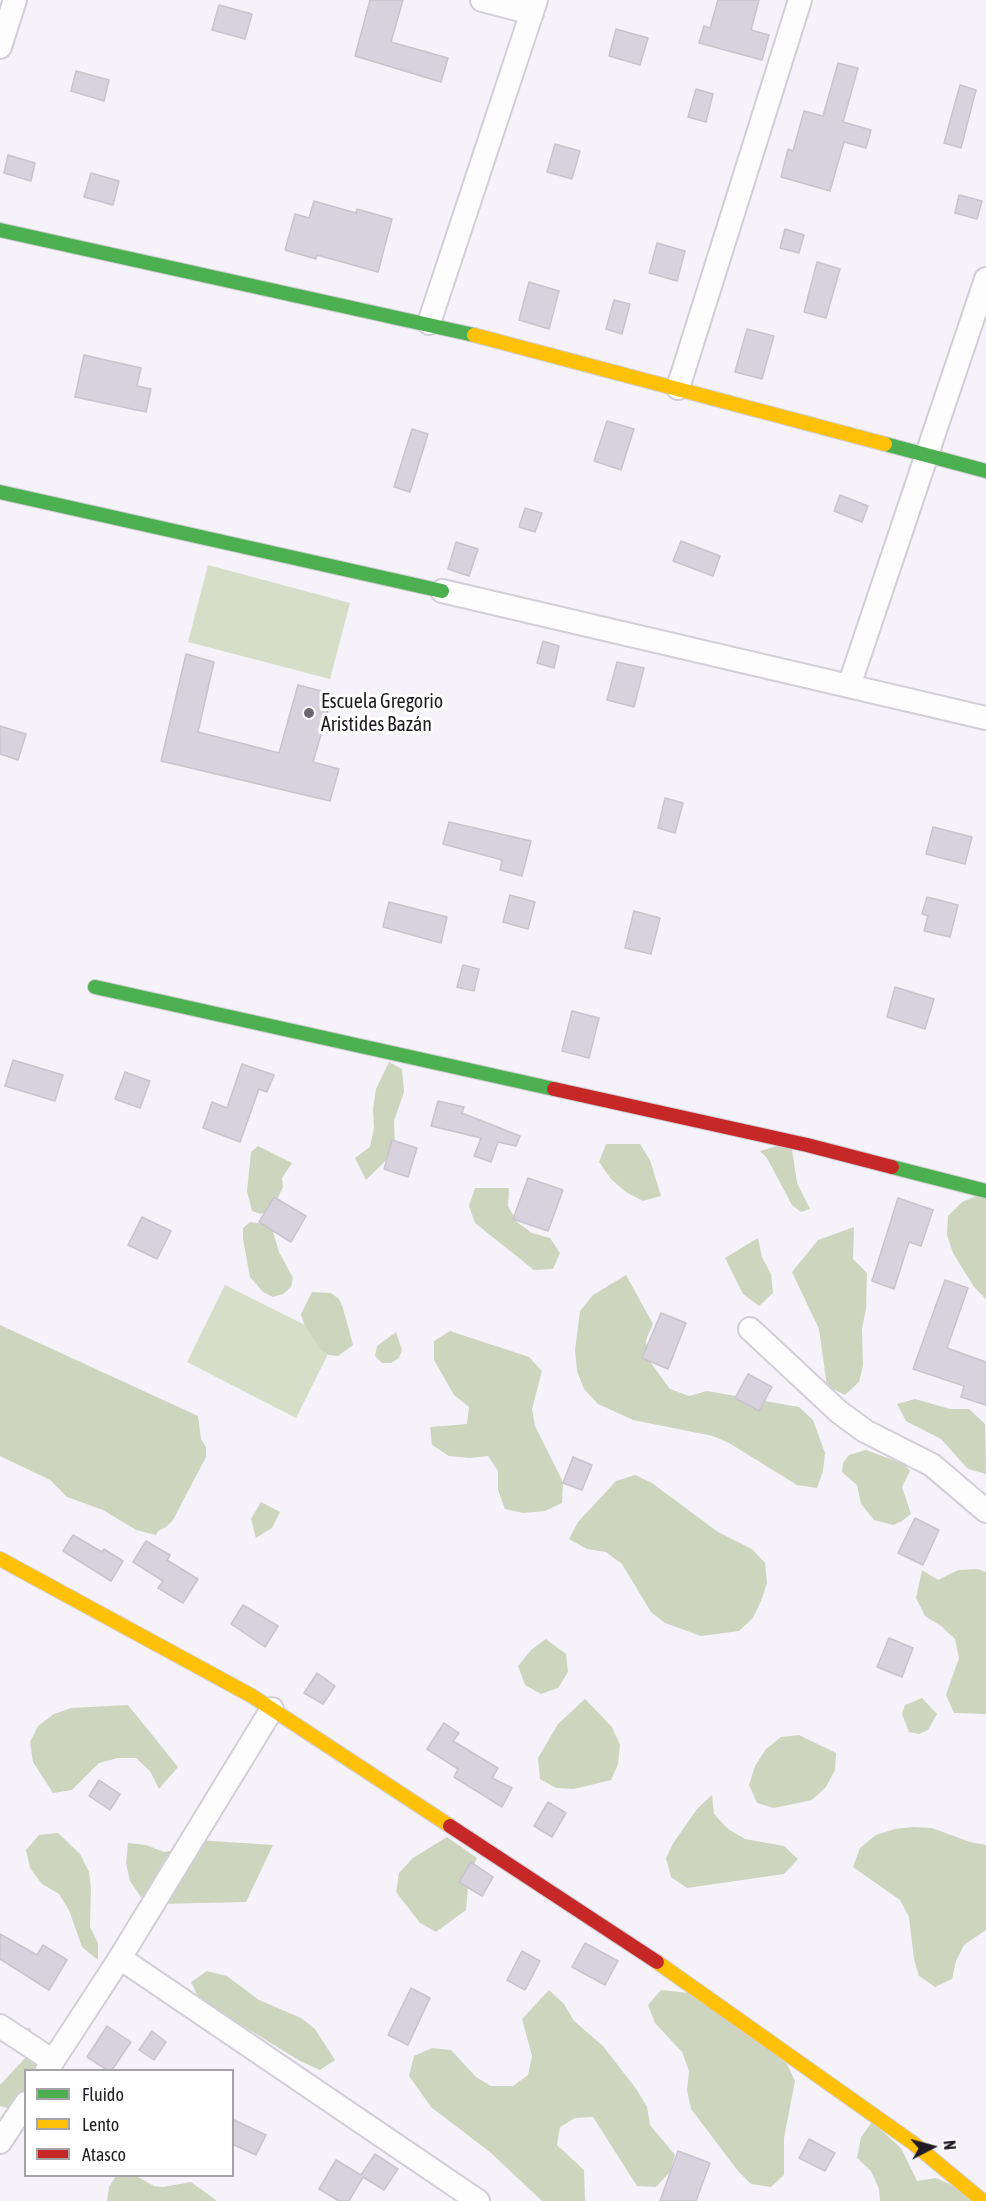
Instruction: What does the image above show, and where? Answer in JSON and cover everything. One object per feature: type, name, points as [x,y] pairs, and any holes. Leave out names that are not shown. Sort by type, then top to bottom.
[{"type":"street","points":[[0,47],[15,0]]},
{"type":"street","points":[[429,323],[534,6],[482,0]]},
{"type":"street","points":[[678,388],[800,0]]},
{"type":"street","points":[[0,230],[429,323],[986,471]]},
{"type":"street","points":[[849,686],[986,279]]},
{"type":"street","points":[[0,492],[442,591],[986,718]]},
{"type":"street","points":[[95,987],[807,1145],[986,1191]]},
{"type":"street","points":[[750,1329],[839,1412],[865,1431],[932,1465],[986,1511]]},
{"type":"street","points":[[0,1559],[272,1709],[659,1964],[913,2143],[983,2201]]},
{"type":"street","points":[[0,2026],[50,2066],[120,1958],[272,1709]]},
{"type":"street","points":[[120,1958],[478,2201]]},
{"type":"street","points":[[0,2142],[24,2106]]},
{"type":"green space","points":[[208,565],[350,603],[330,679],[188,642]]},
{"type":"green space","points":[[389,1062],[402,1069],[404,1092],[394,1121],[395,1151],[366,1180],[355,1158],[370,1147],[374,1128],[373,1109],[376,1089]]},
{"type":"green space","points":[[791,1142],[797,1183],[810,1209],[801,1212],[792,1205],[767,1158],[760,1151]]},
{"type":"green space","points":[[606,1144],[640,1144],[650,1160],[661,1196],[643,1201],[626,1192],[611,1179],[599,1162]]},
{"type":"green space","points":[[258,1146],[292,1163],[282,1178],[283,1187],[275,1204],[269,1211],[260,1214],[252,1211],[247,1191],[251,1152]]},
{"type":"green space","points":[[475,1188],[509,1188],[508,1206],[517,1222],[532,1233],[550,1238],[560,1253],[553,1269],[534,1270],[475,1223],[469,1206]]},
{"type":"green space","points":[[986,1192],[986,1299],[974,1287],[953,1253],[947,1235],[948,1216],[962,1202]]},
{"type":"green space","points":[[250,1222],[271,1225],[279,1252],[293,1278],[291,1287],[283,1294],[273,1297],[263,1292],[250,1277],[243,1228]]},
{"type":"green space","points":[[854,1227],[853,1259],[867,1273],[866,1309],[862,1328],[863,1365],[859,1382],[845,1395],[827,1386],[819,1329],[792,1272],[818,1240]]},
{"type":"green space","points":[[758,1238],[762,1257],[771,1274],[773,1293],[759,1306],[743,1294],[725,1258]]},
{"type":"green space","points":[[626,1275],[653,1324],[646,1340],[648,1359],[670,1389],[689,1396],[707,1391],[799,1407],[813,1420],[825,1453],[823,1471],[817,1488],[797,1485],[729,1443],[713,1436],[633,1420],[598,1404],[584,1389],[577,1371],[575,1350],[580,1311],[593,1295]]},
{"type":"green space","points":[[225,1285],[335,1340],[296,1418],[187,1362]]},
{"type":"green space","points":[[312,1292],[331,1293],[339,1299],[343,1308],[353,1345],[338,1356],[329,1355],[320,1349],[304,1324],[301,1314]]},
{"type":"green space","points":[[0,1325],[198,1416],[201,1439],[206,1447],[206,1457],[173,1520],[156,1535],[136,1530],[103,1510],[67,1497],[50,1480],[0,1456]]},
{"type":"green space","points":[[450,1331],[529,1357],[542,1371],[532,1409],[535,1426],[563,1482],[562,1503],[545,1511],[523,1513],[505,1509],[498,1490],[498,1471],[488,1456],[470,1458],[449,1456],[432,1445],[430,1427],[467,1424],[469,1407],[454,1395],[434,1360],[434,1341]]},
{"type":"green space","points":[[396,1332],[402,1350],[399,1358],[391,1363],[382,1363],[375,1356],[377,1346]]},
{"type":"green space","points":[[915,1399],[950,1409],[969,1409],[985,1424],[986,1474],[968,1469],[941,1439],[906,1421],[897,1404]]},
{"type":"green space","points":[[866,1450],[904,1464],[910,1471],[902,1487],[911,1514],[893,1525],[874,1520],[861,1504],[857,1485],[842,1472],[843,1463],[849,1455]]},
{"type":"green space","points":[[635,1475],[652,1483],[718,1532],[752,1549],[765,1563],[767,1583],[761,1601],[753,1618],[739,1631],[701,1636],[665,1623],[651,1612],[622,1564],[606,1552],[587,1549],[569,1539],[578,1522],[616,1481]]},
{"type":"green space","points":[[261,1502],[280,1512],[272,1528],[256,1538],[251,1519]]},
{"type":"green space","points":[[978,1569],[986,1572],[986,1714],[954,1713],[946,1695],[959,1658],[955,1639],[925,1616],[916,1598],[922,1570],[938,1580],[958,1570]]},
{"type":"green space","points":[[546,1639],[566,1654],[568,1672],[558,1688],[541,1694],[525,1685],[518,1666],[531,1650]]},
{"type":"green space","points":[[922,1698],[937,1714],[928,1730],[919,1734],[909,1732],[902,1714],[905,1705]]},
{"type":"green space","points":[[585,1699],[612,1727],[620,1745],[618,1764],[611,1780],[574,1789],[556,1788],[540,1779],[538,1758],[558,1724]]},
{"type":"green space","points":[[128,1705],[178,1767],[159,1789],[150,1771],[136,1758],[118,1758],[99,1763],[72,1790],[53,1793],[33,1762],[30,1742],[38,1726],[54,1714],[71,1708]]},
{"type":"green space","points":[[799,1735],[836,1753],[835,1770],[826,1787],[812,1800],[774,1808],[757,1803],[749,1785],[755,1766],[766,1749],[781,1737]]},
{"type":"green space","points":[[712,1795],[714,1814],[728,1829],[745,1839],[784,1846],[798,1859],[784,1874],[687,1888],[671,1877],[666,1858],[674,1842],[697,1809]]},
{"type":"green space","points":[[932,1828],[970,1842],[986,1845],[986,1930],[964,1945],[956,1961],[952,1979],[935,1987],[919,1976],[914,1959],[909,1917],[900,1900],[853,1867],[860,1848],[876,1835],[895,1829]]},
{"type":"green space","points":[[58,1833],[80,1854],[89,1872],[90,1927],[98,1943],[98,1960],[82,1947],[69,1910],[59,1894],[42,1884],[30,1868],[26,1850],[39,1835]]},
{"type":"green space","points":[[447,1837],[477,1858],[469,1875],[466,1910],[436,1932],[420,1923],[396,1892],[399,1873],[413,1858]]},
{"type":"green space","points":[[197,1840],[273,1845],[246,1902],[158,1904],[141,1897],[130,1881],[126,1863],[128,1843],[146,1845],[164,1852],[181,1849]]},
{"type":"green space","points":[[207,1971],[227,1976],[259,2000],[301,2018],[315,2029],[335,2060],[320,2070],[300,2061],[199,1999],[191,1982]]},
{"type":"green space","points":[[549,1990],[564,2004],[574,2021],[603,2046],[637,2090],[647,2107],[650,2125],[675,2155],[670,2172],[656,2187],[637,2186],[593,2117],[575,2118],[560,2127],[557,2145],[584,2170],[585,2201],[542,2201],[491,2153],[431,2107],[409,2076],[414,2056],[432,2048],[451,2050],[476,2077],[491,2086],[513,2086],[528,2075],[532,2056],[522,2019]]},
{"type":"green space","points":[[661,1990],[698,1994],[787,2064],[795,2081],[784,2138],[784,2175],[771,2187],[751,2184],[738,2171],[691,2109],[687,2090],[689,2071],[682,2052],[655,2023],[648,2005]]},
{"type":"green space","points":[[30,2028],[43,2069],[24,2069],[24,2103],[7,2108],[0,2106],[0,2085],[27,2056],[21,2048],[0,2042],[0,2032]]},
{"type":"green space","points":[[872,2122],[901,2148],[917,2181],[936,2178],[986,2201],[880,2201],[879,2189],[871,2171],[857,2158],[861,2137]]},
{"type":"green space","points":[[115,2177],[138,2177],[154,2186],[163,2187],[191,2182],[217,2201],[107,2201],[109,2187]]},
{"type":"building","points":[[370,0],[403,0],[391,42],[448,58],[441,82],[355,56]]},
{"type":"building","points":[[718,0],[759,0],[751,30],[769,35],[762,60],[699,43],[704,26],[710,28]]},
{"type":"building","points":[[219,5],[252,14],[245,39],[212,30]]},
{"type":"building","points":[[616,29],[648,38],[640,65],[609,56]]},
{"type":"building","points":[[838,63],[858,68],[843,122],[871,130],[866,148],[844,142],[830,191],[781,177],[788,149],[793,151],[804,111],[823,116]]},
{"type":"building","points":[[76,71],[109,80],[104,101],[71,91]]},
{"type":"building","points":[[960,85],[976,90],[961,148],[944,143]]},
{"type":"building","points":[[696,89],[713,94],[706,122],[688,117]]},
{"type":"building","points":[[555,144],[580,151],[572,179],[547,172]]},
{"type":"building","points":[[8,155],[35,163],[31,181],[4,173]]},
{"type":"building","points":[[91,173],[119,181],[113,205],[84,197]]},
{"type":"building","points":[[959,195],[982,201],[977,219],[955,213]]},
{"type":"building","points":[[314,201],[356,213],[357,209],[392,219],[378,272],[317,255],[316,259],[285,250],[295,214],[309,218]]},
{"type":"building","points":[[785,229],[804,235],[799,253],[780,248]]},
{"type":"building","points":[[657,243],[685,251],[677,281],[649,273]]},
{"type":"building","points":[[817,262],[840,269],[826,318],[804,312]]},
{"type":"building","points":[[529,282],[559,291],[549,329],[519,320]]},
{"type":"building","points":[[614,300],[630,304],[622,334],[606,329]]},
{"type":"building","points":[[747,329],[774,336],[762,379],[735,372]]},
{"type":"building","points":[[84,355],[141,368],[137,386],[151,389],[146,412],[75,397]]},
{"type":"building","points":[[607,421],[634,429],[621,470],[594,461]]},
{"type":"building","points":[[412,429],[428,434],[410,492],[394,487]]},
{"type":"building","points":[[840,495],[868,506],[862,522],[834,511]]},
{"type":"building","points":[[525,508],[542,513],[535,532],[519,527]]},
{"type":"building","points":[[681,541],[720,556],[713,576],[673,561]]},
{"type":"building","points":[[456,542],[478,549],[469,576],[448,569]]},
{"type":"building","points":[[543,641],[559,646],[554,668],[537,663]]},
{"type":"building","name":"Escuela Gregorio Aristides Bazán","points":[[186,654],[214,662],[198,732],[279,753],[298,685],[333,694],[313,762],[339,769],[330,801],[161,761]]},
{"type":"building","points":[[617,662],[644,668],[634,707],[607,700]]},
{"type":"building","points":[[0,726],[26,734],[18,760],[0,754]]},
{"type":"building","points":[[665,798],[683,803],[675,833],[658,828]]},
{"type":"building","points":[[449,822],[531,841],[522,876],[500,870],[502,860],[443,844]]},
{"type":"building","points":[[933,827],[972,837],[965,864],[926,854]]},
{"type":"building","points":[[510,895],[535,902],[528,929],[503,922]]},
{"type":"building","points":[[927,897],[958,905],[950,937],[924,931],[928,916],[922,914]]},
{"type":"building","points":[[389,902],[447,917],[441,943],[383,927]]},
{"type":"building","points":[[634,911],[660,918],[651,954],[625,948]]},
{"type":"building","points":[[463,965],[479,969],[474,991],[457,987]]},
{"type":"building","points":[[895,987],[934,999],[925,1029],[887,1017]]},
{"type":"building","points":[[572,1011],[599,1018],[589,1058],[562,1051]]},
{"type":"building","points":[[13,1060],[63,1075],[55,1101],[5,1086]]},
{"type":"building","points":[[242,1064],[274,1075],[267,1092],[259,1089],[240,1142],[203,1128],[212,1102],[227,1108]]},
{"type":"building","points":[[125,1072],[150,1081],[140,1108],[115,1099]]},
{"type":"building","points":[[438,1101],[464,1107],[462,1113],[520,1136],[516,1146],[498,1142],[491,1162],[474,1156],[481,1138],[431,1126]]},
{"type":"building","points":[[392,1140],[417,1148],[408,1177],[384,1169]]},
{"type":"building","points":[[528,1178],[563,1190],[548,1231],[513,1219]]},
{"type":"building","points":[[274,1197],[306,1216],[291,1242],[259,1222]]},
{"type":"building","points":[[898,1198],[933,1210],[921,1246],[909,1242],[894,1289],[872,1281]]},
{"type":"building","points":[[142,1217],[171,1231],[157,1259],[128,1245]]},
{"type":"building","points":[[945,1280],[968,1288],[947,1348],[986,1362],[986,1405],[961,1397],[964,1386],[913,1369]]},
{"type":"building","points":[[661,1313],[686,1323],[668,1369],[642,1358]]},
{"type":"building","points":[[748,1374],[772,1387],[759,1411],[735,1398]]},
{"type":"building","points":[[573,1457],[592,1465],[582,1490],[563,1483]]},
{"type":"building","points":[[915,1518],[939,1530],[923,1565],[898,1553]]},
{"type":"building","points":[[73,1535],[102,1552],[104,1549],[123,1561],[111,1581],[63,1551]]},
{"type":"building","points":[[146,1541],[170,1555],[167,1560],[198,1579],[183,1603],[158,1588],[163,1581],[133,1562]]},
{"type":"building","points":[[243,1605],[278,1626],[265,1647],[231,1624]]},
{"type":"building","points":[[889,1638],[913,1648],[902,1677],[877,1667]]},
{"type":"building","points":[[317,1673],[335,1686],[323,1704],[304,1693]]},
{"type":"building","points":[[444,1723],[459,1733],[453,1741],[498,1768],[492,1778],[512,1788],[502,1807],[454,1777],[458,1769],[427,1749]]},
{"type":"building","points":[[99,1780],[120,1794],[110,1810],[89,1796]]},
{"type":"building","points":[[548,1802],[566,1813],[552,1837],[534,1826]]},
{"type":"building","points":[[471,1862],[493,1877],[482,1896],[459,1882]]},
{"type":"building","points":[[0,1934],[37,1955],[43,1945],[67,1960],[49,1990],[0,1959]]},
{"type":"building","points":[[585,1943],[618,1961],[605,1985],[572,1967]]},
{"type":"building","points":[[522,1951],[540,1961],[525,1990],[507,1980]]},
{"type":"building","points":[[411,1988],[430,1998],[408,2045],[388,2035]]},
{"type":"building","points":[[107,2026],[131,2042],[113,2069],[105,2069],[87,2057]]},
{"type":"building","points":[[152,2031],[166,2042],[154,2060],[139,2050]]},
{"type":"building","points":[[234,2120],[266,2135],[256,2155],[234,2145]]},
{"type":"building","points":[[809,2139],[835,2153],[825,2171],[799,2158]]},
{"type":"building","points":[[678,2151],[710,2163],[696,2201],[660,2201]]},
{"type":"building","points":[[375,2154],[398,2169],[384,2190],[363,2177],[349,2201],[339,2201],[319,2189],[336,2160],[361,2175]]},
{"type":"traffic: fast","points":[[0,230],[474,335]]},
{"type":"traffic: fast","points":[[885,444],[986,471]]},
{"type":"traffic: fast","points":[[0,492],[442,591]]},
{"type":"traffic: fast","points":[[95,987],[554,1089]]},
{"type":"traffic: fast","points":[[892,1167],[986,1191]]},
{"type":"traffic: slow","points":[[474,335],[885,444]]},
{"type":"traffic: slow","points":[[0,1559],[252,1696],[450,1826]]},
{"type":"traffic: slow","points":[[657,1962],[913,2143],[983,2201]]},
{"type":"traffic: jam","points":[[554,1089],[807,1145],[892,1167]]},
{"type":"traffic: jam","points":[[450,1826],[657,1962]]},
{"type":"place","name":"Escuela Gregorio Aristides Bazán","points":[[309,713]]}]
